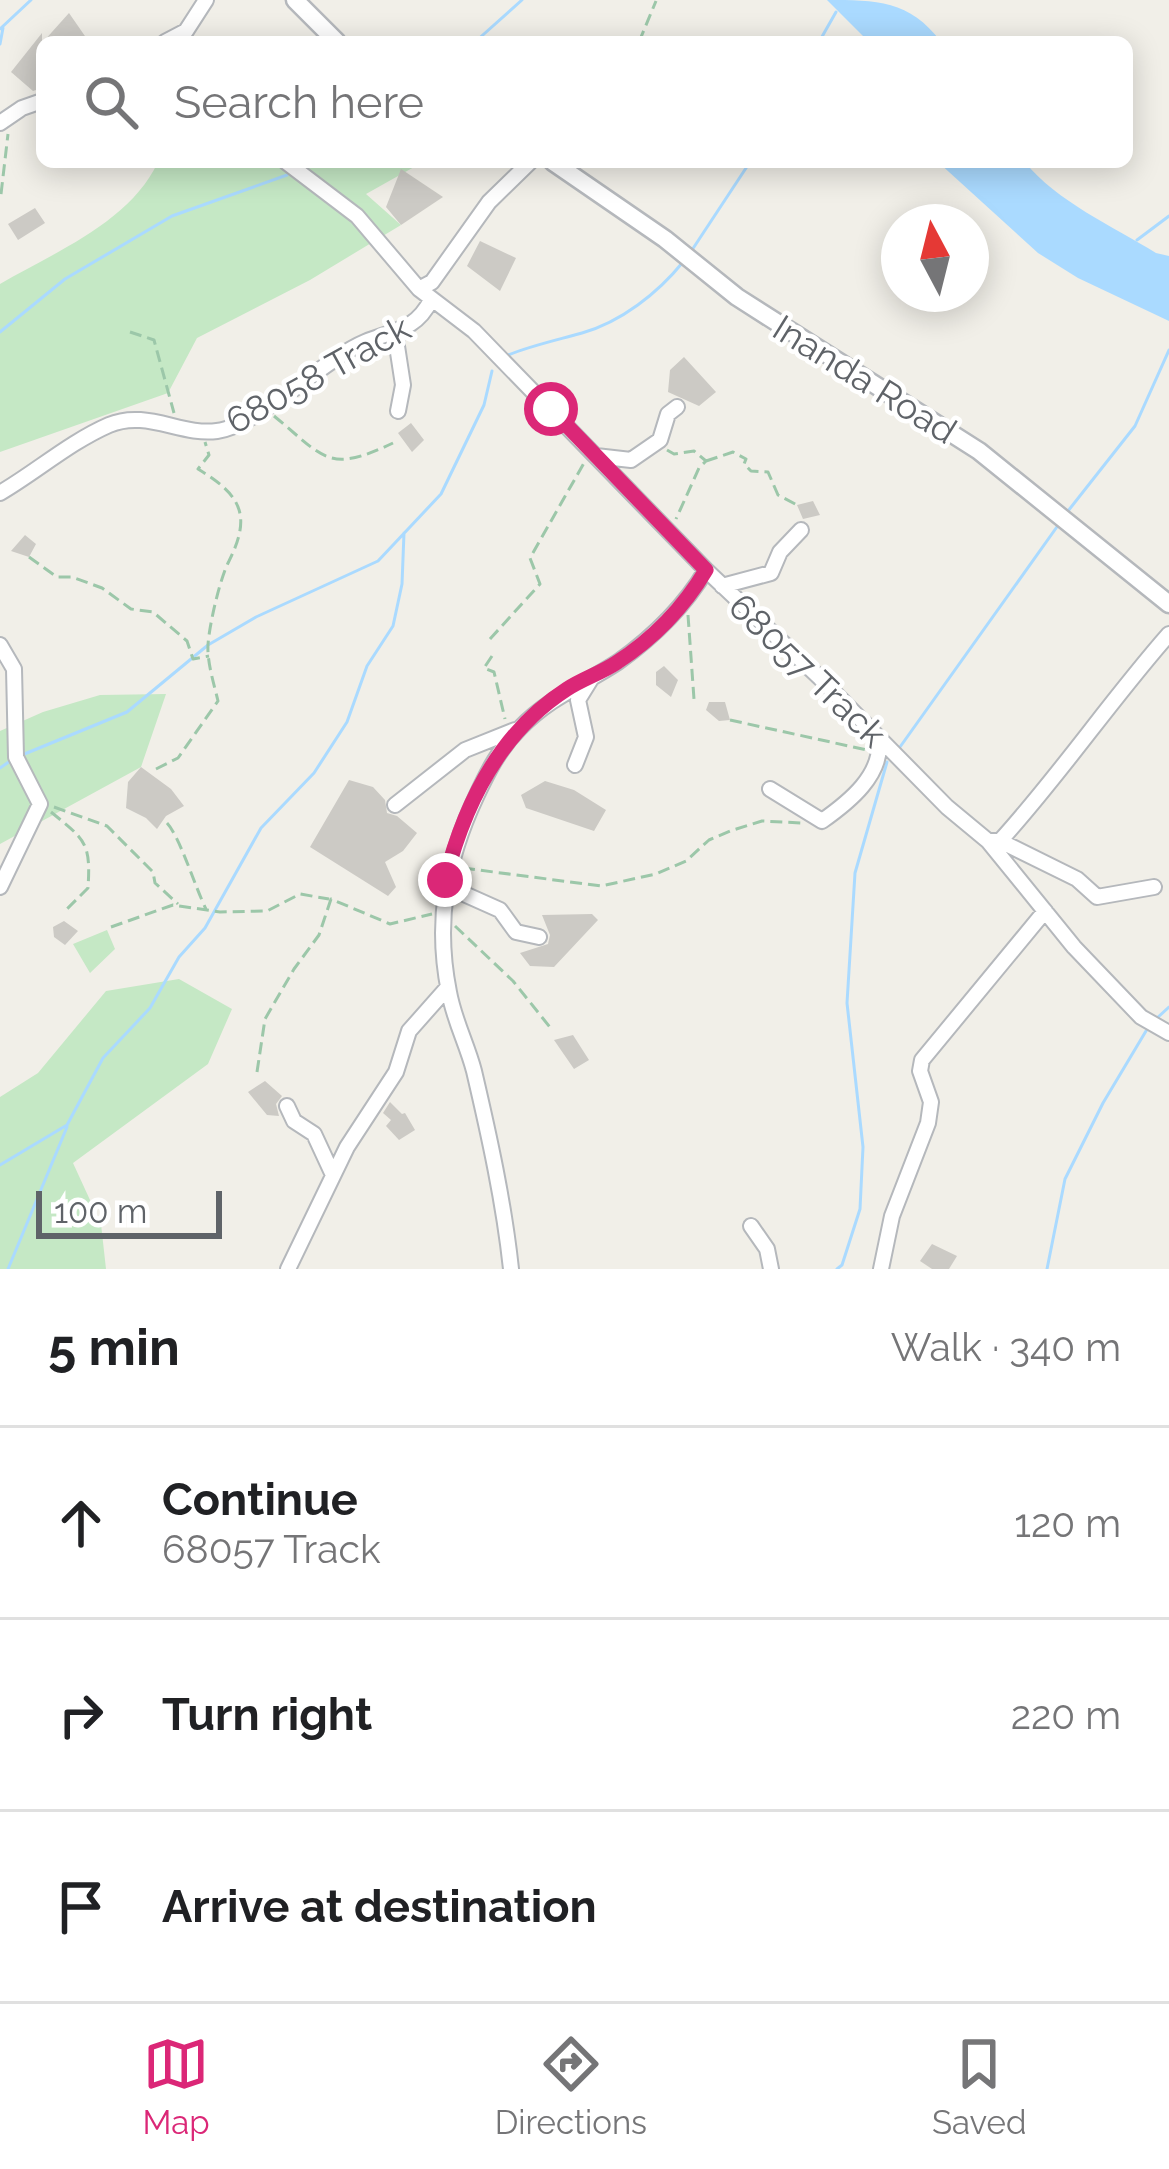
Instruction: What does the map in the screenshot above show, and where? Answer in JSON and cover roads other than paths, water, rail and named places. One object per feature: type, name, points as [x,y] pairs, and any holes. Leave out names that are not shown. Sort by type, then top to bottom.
[{"type":"street","points":[[178,36],[206,0]]},
{"type":"street","points":[[295,0],[332,36]]},
{"type":"street","points":[[5,119],[36,104]]},
{"type":"street","name":"68057 Track","points":[[294,168],[357,217],[425,295],[474,331],[880,746],[947,807],[994,841],[1045,911],[1141,1017],[1169,1033]]},
{"type":"street","name":"68058 Track","points":[[0,493],[109,425],[158,421],[203,432],[224,430],[346,351],[422,318],[432,282],[489,202],[524,168]]},
{"type":"street","name":"Inanda Road","points":[[563,168],[737,297],[979,451],[1169,604]]},
{"type":"street","points":[[395,333],[403,385],[398,411]]},
{"type":"street","points":[[593,454],[631,460],[656,443],[668,414],[677,407]]},
{"type":"street","points":[[722,586],[771,573],[780,552],[800,530]]},
{"type":"street","points":[[511,1267],[473,1066],[448,987],[442,914],[448,867],[496,755],[514,730],[567,688],[617,662],[687,601],[706,570]]},
{"type":"street","points":[[1154,887],[1097,897],[1077,880],[994,841],[1169,634]]},
{"type":"street","points":[[0,645],[10,658],[16,681],[14,752],[40,804],[0,887]]},
{"type":"street","points":[[575,766],[586,737],[578,700],[593,675]]},
{"type":"street","points":[[395,805],[465,750],[514,730]]},
{"type":"street","points":[[770,789],[822,821],[856,797],[880,746]]},
{"type":"street","points":[[444,885],[500,910],[516,932],[539,937]]},
{"type":"street","points":[[881,1269],[892,1216],[928,1124],[931,1102],[920,1071],[922,1060],[1045,911]]},
{"type":"street","points":[[288,1269],[333,1175],[395,1072],[416,1020],[448,987]]},
{"type":"street","points":[[286,1106],[294,1120],[314,1135],[333,1175]]},
{"type":"street","points":[[751,1226],[767,1249],[771,1269]]},
{"type":"water","points":[[827,0],[891,5],[917,18],[936,36],[863,36]]},
{"type":"water","points":[[945,168],[1031,168],[1069,201],[1156,253],[1169,256],[1169,321],[1078,278],[1038,253]]},
{"type":"waterway","points":[[0,29],[31,0]]},
{"type":"waterway","points":[[482,36],[522,0]]},
{"type":"waterway","points":[[822,36],[836,12]]},
{"type":"waterway","points":[[0,44],[3,28]]},
{"type":"waterway","points":[[692,250],[746,168]]},
{"type":"waterway","points":[[0,332],[65,279],[172,216],[287,175]]},
{"type":"waterway","points":[[1137,240],[1169,216]]},
{"type":"waterway","points":[[508,355],[611,322],[650,295],[683,262]]},
{"type":"waterway","points":[[1068,511],[1135,426],[1169,350]]},
{"type":"waterway","points":[[22,755],[127,712],[208,645],[256,617],[378,561],[441,494],[484,405],[492,371]]},
{"type":"waterway","points":[[900,747],[1059,524]]},
{"type":"waterway","points":[[0,1165],[67,1125],[103,1058],[150,1008],[179,957],[205,928],[261,828],[314,773],[347,722],[367,666],[393,626],[402,584],[404,533]]},
{"type":"waterway","points":[[0,768],[13,759]]},
{"type":"waterway","points":[[837,1269],[860,1209],[863,1147],[847,1003],[855,873],[887,762]]},
{"type":"waterway","points":[[1157,1018],[1169,1007]]},
{"type":"waterway","points":[[1047,1269],[1065,1179],[1146,1031]]},
{"type":"waterway","points":[[8,1269],[67,1127]]}]
